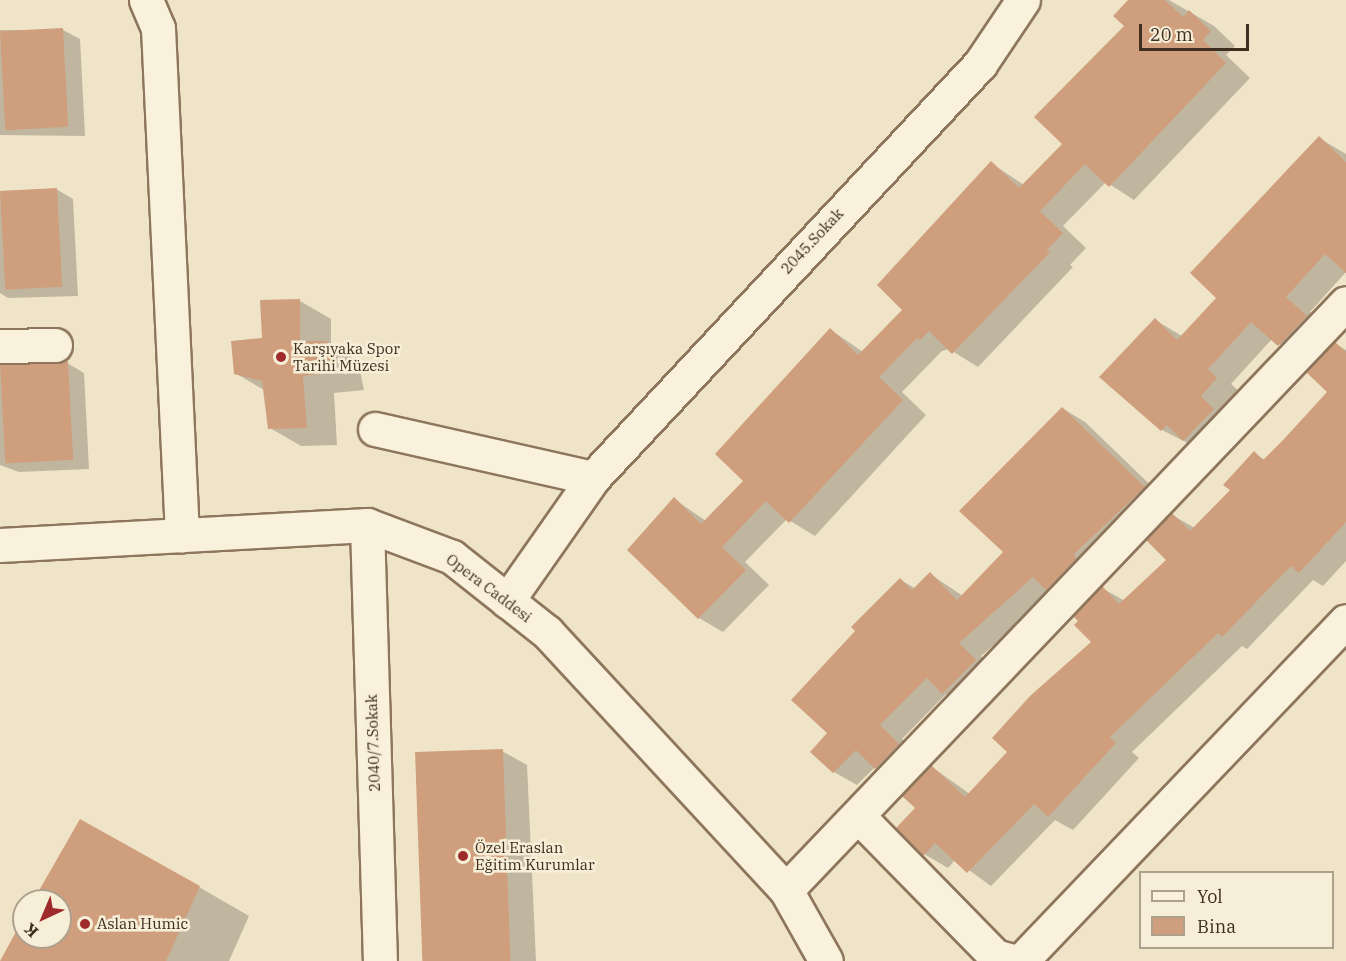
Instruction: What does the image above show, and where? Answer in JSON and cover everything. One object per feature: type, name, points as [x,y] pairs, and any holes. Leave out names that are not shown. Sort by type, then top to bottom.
[{"type":"street","points":[[147,0],[158,28],[182,535]]},
{"type":"street","name":"2045.Sokak","points":[[507,601],[593,478],[980,64],[1023,0]]},
{"type":"street","points":[[786,890],[1346,303]]},
{"type":"street","points":[[0,346],[55,345]]},
{"type":"street","points":[[375,429],[593,478]]},
{"type":"street","name":"Opera Caddesi","points":[[0,545],[368,525],[452,557],[547,632],[786,890],[826,961]]},
{"type":"street","name":"2040/7.Sokak","points":[[368,525],[380,961]]},
{"type":"street","points":[[1021,961],[1346,621]]},
{"type":"street","points":[[858,816],[995,957],[1011,961]]},
{"type":"building","points":[[1128,0],[1165,0],[1183,17],[1189,10],[1211,31],[1203,40],[1226,63],[1109,187],[1085,164],[1040,211],[1063,233],[1047,250],[1050,252],[952,354],[929,331],[920,340],[917,338],[879,377],[903,400],[789,523],[766,501],[722,547],[746,570],[698,619],[627,550],[674,497],[701,524],[743,481],[715,454],[830,328],[858,355],[902,310],[877,285],[991,161],[1019,188],[1062,144],[1034,117],[1124,26],[1113,16]]},
{"type":"building","points":[[63,28],[68,127],[5,130],[0,31]]},
{"type":"building","points":[[1319,136],[1346,162],[1346,273],[1325,254],[1286,297],[1307,316],[1278,346],[1251,322],[1208,369],[1217,378],[1201,396],[1214,409],[1183,441],[1167,425],[1161,431],[1099,377],[1155,318],[1177,340],[1216,298],[1190,273]]},
{"type":"building","points":[[57,188],[62,287],[5,290],[0,191]]},
{"type":"building","name":"Karşıyaka Spor Tarihi Müzesi","points":[[300,299],[300,341],[327,341],[334,372],[303,376],[307,428],[268,429],[262,381],[234,374],[231,341],[262,338],[260,300]]},
{"type":"building","points":[[1335,342],[1346,352],[1346,522],[1299,573],[1291,566],[1222,637],[1218,633],[1110,737],[1116,743],[1048,817],[1034,804],[967,873],[935,843],[923,856],[896,828],[915,808],[902,796],[931,765],[965,797],[1007,752],[992,738],[1030,696],[1091,642],[1074,625],[1078,621],[1073,616],[1102,586],[1119,604],[1166,560],[1146,540],[1172,513],[1190,531],[1230,490],[1223,485],[1254,451],[1263,460],[1284,439],[1327,392],[1306,372]]},
{"type":"building","points":[[68,361],[73,460],[5,463],[0,365]]},
{"type":"building","points":[[1062,407],[1145,487],[1074,554],[1076,559],[1046,590],[1033,577],[959,643],[976,660],[942,694],[927,678],[880,725],[899,744],[875,769],[856,750],[833,773],[810,752],[827,733],[791,700],[855,631],[851,627],[900,578],[912,590],[930,572],[957,600],[1003,552],[959,511]]},
{"type":"building","name":"Özel Eraslan Eğitim Kurumlar","points":[[503,749],[510,961],[422,961],[415,752]]},
{"type":"building","points":[[80,819],[200,886],[166,961],[0,961],[12,939],[12,949],[72,949],[72,889],[40,889]]},
{"type":"place","name":"Karşıyaka Spor Tarihi Müzesi","points":[[281,357]]},
{"type":"place","name":"Özel Eraslan Eğitim Kurumlar","points":[[463,856]]},
{"type":"place","name":"Aslan Humic","points":[[85,924]]}]
